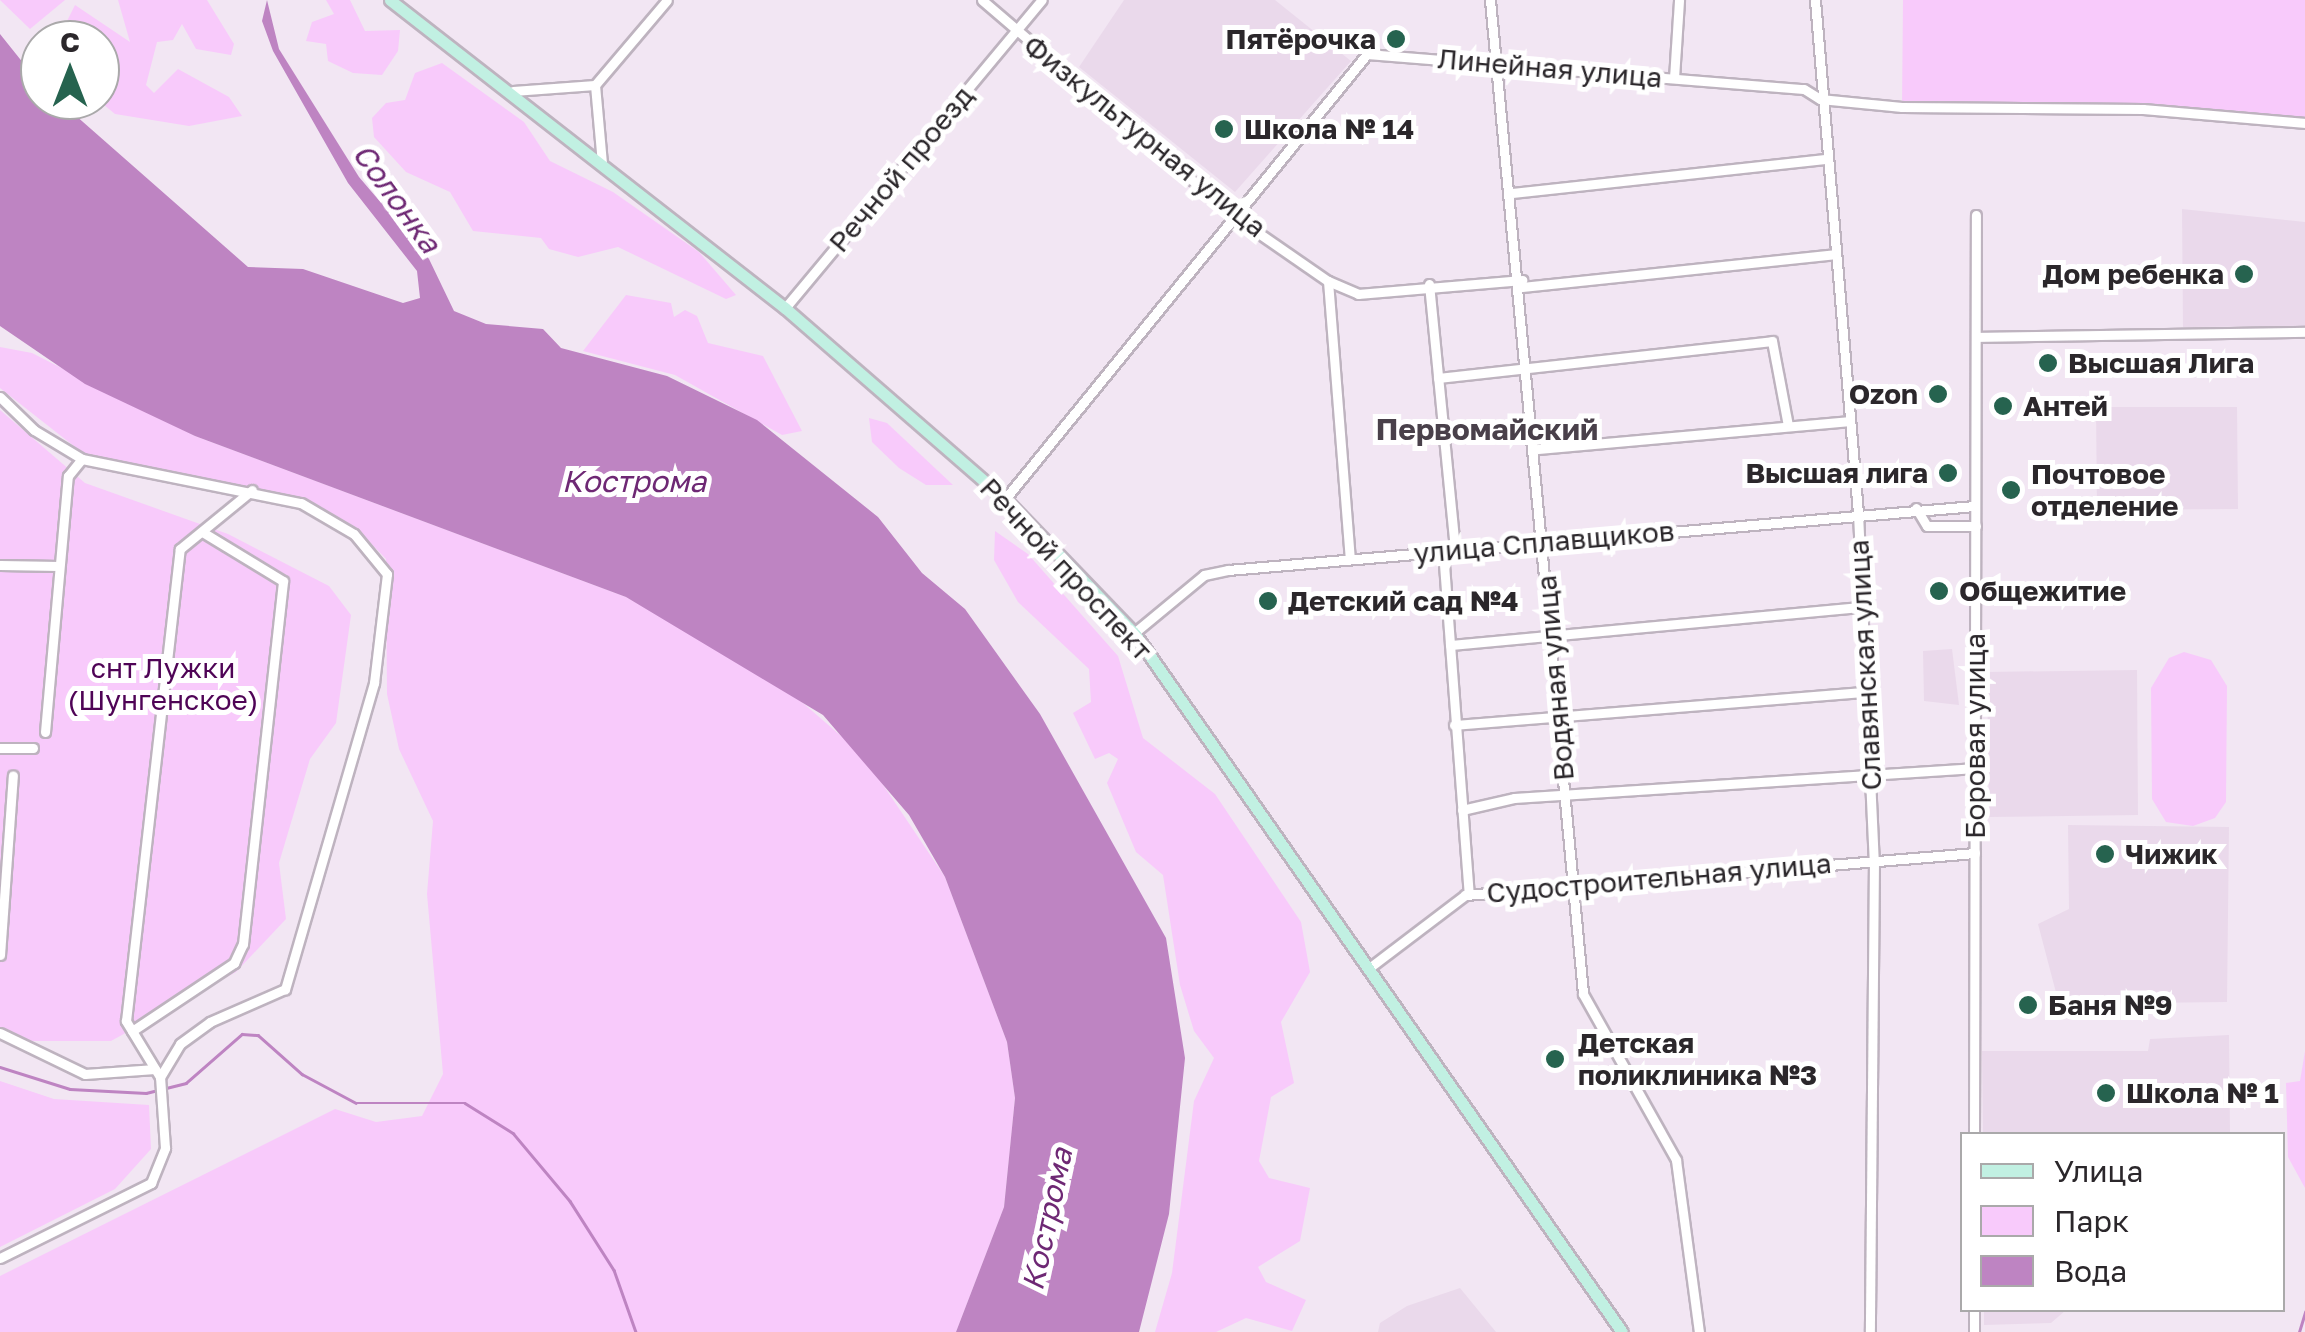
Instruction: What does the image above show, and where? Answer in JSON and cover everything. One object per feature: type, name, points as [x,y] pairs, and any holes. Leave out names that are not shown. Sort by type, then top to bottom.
[{"type":"street","name":"Речной проспект","points":[[390,0],[513,92],[785,308],[1005,499],[1134,633],[1622,1332]]},
{"type":"street","points":[[513,92],[595,85],[668,0]]},
{"type":"street","name":"Физкультурная улица","points":[[982,0],[1234,216],[1328,281]]},
{"type":"street","name":"Речной проезд","points":[[785,308],[1042,0]]},
{"type":"street","name":"Водяная улица","points":[[1490,0],[1522,284],[1583,994],[1676,1160],[1699,1332]]},
{"type":"street","points":[[1674,78],[1679,0]]},
{"type":"street","name":"Славянская улица","points":[[1815,0],[1825,159],[1858,513],[1858,607],[1871,775],[1874,860],[1870,1332]]},
{"type":"street","name":"Линейная улица","points":[[1005,499],[1228,234],[1234,216],[1366,54],[1804,89],[1820,99],[2305,123]]},
{"type":"street","points":[[595,85],[602,163]]},
{"type":"street","points":[[1512,193],[1825,159]]},
{"type":"street","name":"Боровая улица","points":[[1974,1132],[1976,214]]},
{"type":"street","points":[[1350,560],[1328,281],[1358,294],[1428,284],[1522,284],[1834,254]]},
{"type":"street","points":[[1428,284],[1455,550]]},
{"type":"street","points":[[1976,338],[2305,332]]},
{"type":"street","points":[[1438,378],[1772,341],[1788,426]]},
{"type":"street","points":[[0,397],[82,459],[252,490],[301,503],[354,534],[388,574],[374,683],[285,989],[180,1044],[158,1073]]},
{"type":"street","points":[[1536,449],[1849,421]]},
{"type":"street","points":[[45,732],[68,476],[82,459]]},
{"type":"street","points":[[0,1258],[151,1183],[165,1148],[164,1104],[158,1073],[126,1021],[180,549],[186,537],[204,533],[252,490]]},
{"type":"street","name":"улица Сплавщиков","points":[[1134,633],[1204,575],[1545,541],[1975,506]]},
{"type":"street","points":[[1916,508],[1928,526],[1976,526]]},
{"type":"street","points":[[132,1031],[234,963],[243,944],[283,581],[204,533]]},
{"type":"street","points":[[1444,551],[1469,894]]},
{"type":"street","points":[[0,565],[59,566]]},
{"type":"street","points":[[1450,644],[1549,632],[1858,607]]},
{"type":"street","points":[[1454,725],[1556,713],[1865,692]]},
{"type":"street","points":[[0,748],[33,748]]},
{"type":"street","points":[[1462,810],[1565,794],[1975,768]]},
{"type":"street","points":[[0,954],[13,775]]},
{"type":"street","name":"Судостроительная улица","points":[[1368,968],[1469,894],[1572,881],[1974,853]]},
{"type":"street","points":[[0,1033],[85,1074],[158,1073]]},
{"type":"shaded area","name":"Школа № 14","points":[[1124,0],[1275,0],[1351,61],[1235,192],[1079,67]]},
{"type":"shaded area","name":"Дом ребенка","points":[[2182,209],[2305,222],[2305,326],[2183,327]]},
{"type":"shaded area","points":[[2096,407],[2237,407],[2238,509],[2097,510]]},
{"type":"shaded area","points":[[1952,649],[1959,705],[1924,701],[1923,651]]},
{"type":"shaded area","points":[[2137,670],[2138,815],[1989,817],[1987,672]]},
{"type":"shaded area","points":[[2068,825],[2229,827],[2227,1002],[2059,1004],[2038,924],[2069,909]]},
{"type":"shaded area","name":"Школа № 1","points":[[2229,1035],[2230,1132],[1983,1132],[1982,1051],[2148,1051],[2150,1039]]},
{"type":"shaded area","points":[[1460,1288],[1496,1332],[1378,1332],[1380,1323],[1407,1306]]},
{"type":"shaded area","points":[[1984,1312],[2064,1312],[2051,1323],[1984,1325]]},
{"type":"green space","points":[[0,0],[65,0],[41,20],[21,20]]},
{"type":"green space","points":[[118,0],[207,0],[234,44],[231,55],[196,49],[182,24],[173,40],[157,42],[146,85],[154,93],[178,69],[229,97],[242,116],[189,126],[120,115],[120,35],[130,42]]},
{"type":"green space","points":[[326,0],[350,0],[365,31],[400,30],[398,51],[382,75],[353,73],[328,61],[326,44],[306,41],[312,22],[334,14]]},
{"type":"green space","points":[[1903,0],[2305,0],[2305,123],[2143,109],[1902,107]]},
{"type":"green space","points":[[75,5],[97,20],[68,20]]},
{"type":"green space","points":[[442,63],[524,122],[550,161],[613,192],[699,252],[736,295],[726,299],[618,247],[578,257],[549,249],[541,238],[473,231],[450,192],[406,172],[374,137],[372,118],[386,103],[405,100],[415,73]]},
{"type":"green space","points":[[626,295],[671,303],[674,317],[685,310],[697,316],[708,343],[763,356],[802,431],[782,435],[675,375],[583,351]]},
{"type":"green space","points":[[0,347],[32,353],[195,436],[626,597],[781,684],[863,755],[945,877],[1007,1042],[1015,1098],[1004,1207],[956,1332],[0,1332],[0,1276],[335,1109],[376,1122],[422,1116],[443,1074],[427,894],[433,821],[399,749],[387,694],[386,559],[356,528],[302,500],[84,454],[0,388]]},
{"type":"green space","name":"снт Лужки (Шунгенское)","points":[[0,410],[85,483],[228,534],[329,586],[351,615],[336,723],[310,759],[279,863],[286,919],[236,972],[111,1041],[0,1041]]},
{"type":"green space","points":[[869,418],[887,423],[953,485],[926,485],[899,468],[872,442]]},
{"type":"green space","points":[[995,531],[1028,554],[1118,656],[1143,738],[1215,794],[1301,922],[1310,972],[1281,1022],[1294,1083],[1271,1097],[1259,1161],[1269,1178],[1310,1188],[1300,1241],[1258,1267],[1266,1282],[1306,1300],[1292,1331],[1246,1318],[1216,1332],[1155,1332],[1172,1273],[1194,1101],[1214,1058],[1194,1031],[1180,985],[1163,875],[1136,852],[1107,783],[1118,759],[1109,753],[1095,759],[1073,713],[1091,702],[1089,669],[1018,602],[994,560]]},
{"type":"green space","points":[[2184,652],[2211,660],[2227,686],[2226,802],[2215,818],[2193,826],[2166,822],[2152,799],[2151,688],[2169,658]]},
{"type":"green space","points":[[2305,1051],[2305,1188],[2288,1157],[2286,1083],[2300,1081]]},
{"type":"green space","points":[[0,1081],[54,1099],[149,1105],[151,1149],[115,1189],[0,1247]]},
{"type":"water","name":"Кострома","points":[[267,0],[279,49],[359,177],[429,259],[454,311],[486,324],[543,329],[561,348],[667,376],[757,420],[878,517],[922,573],[965,609],[1040,714],[1166,938],[1185,1058],[1169,1214],[1139,1332],[956,1332],[1004,1207],[1015,1098],[1007,1042],[945,877],[909,815],[823,715],[626,597],[195,436],[85,384],[0,326],[0,34],[20,59],[20,120],[81,120],[248,267],[303,269],[403,303],[420,298],[417,271],[348,183],[273,51],[262,21]]},
{"type":"waterway","points":[[0,1067],[70,1089],[146,1093],[186,1083],[242,1034],[258,1035],[302,1074],[356,1103],[465,1103],[513,1133],[570,1201],[614,1270],[636,1332]]},
{"type":"waterway","points":[[2299,1332],[2305,1312]]},
{"type":"place","name":"Пятёрочка","points":[[1396,39]]},
{"type":"place","name":"Школа № 14","points":[[1224,129]]},
{"type":"place","name":"Дом ребенка","points":[[2244,274]]},
{"type":"place","name":"Высшая Лига","points":[[2048,363]]},
{"type":"place","name":"Ozon","points":[[1938,394]]},
{"type":"place","name":"Антей","points":[[2003,406]]},
{"type":"place","name":"Высшая лига","points":[[1948,473]]},
{"type":"place","name":"Почтовое отделение","points":[[2011,490]]},
{"type":"place","name":"Общежитие","points":[[1939,591]]},
{"type":"place","name":"Детский сад №4","points":[[1268,601]]},
{"type":"place","name":"Чижик","points":[[2105,854]]},
{"type":"place","name":"Баня №9","points":[[2028,1005]]},
{"type":"place","name":"Детская поликлиника №3","points":[[1555,1059]]},
{"type":"place","name":"Школа № 1","points":[[2106,1093]]},
{"type":"district","name":"Первомайский","points":[[1487,429]]},
{"type":"water label","name":"Солонка","points":[[397,198]]}]
